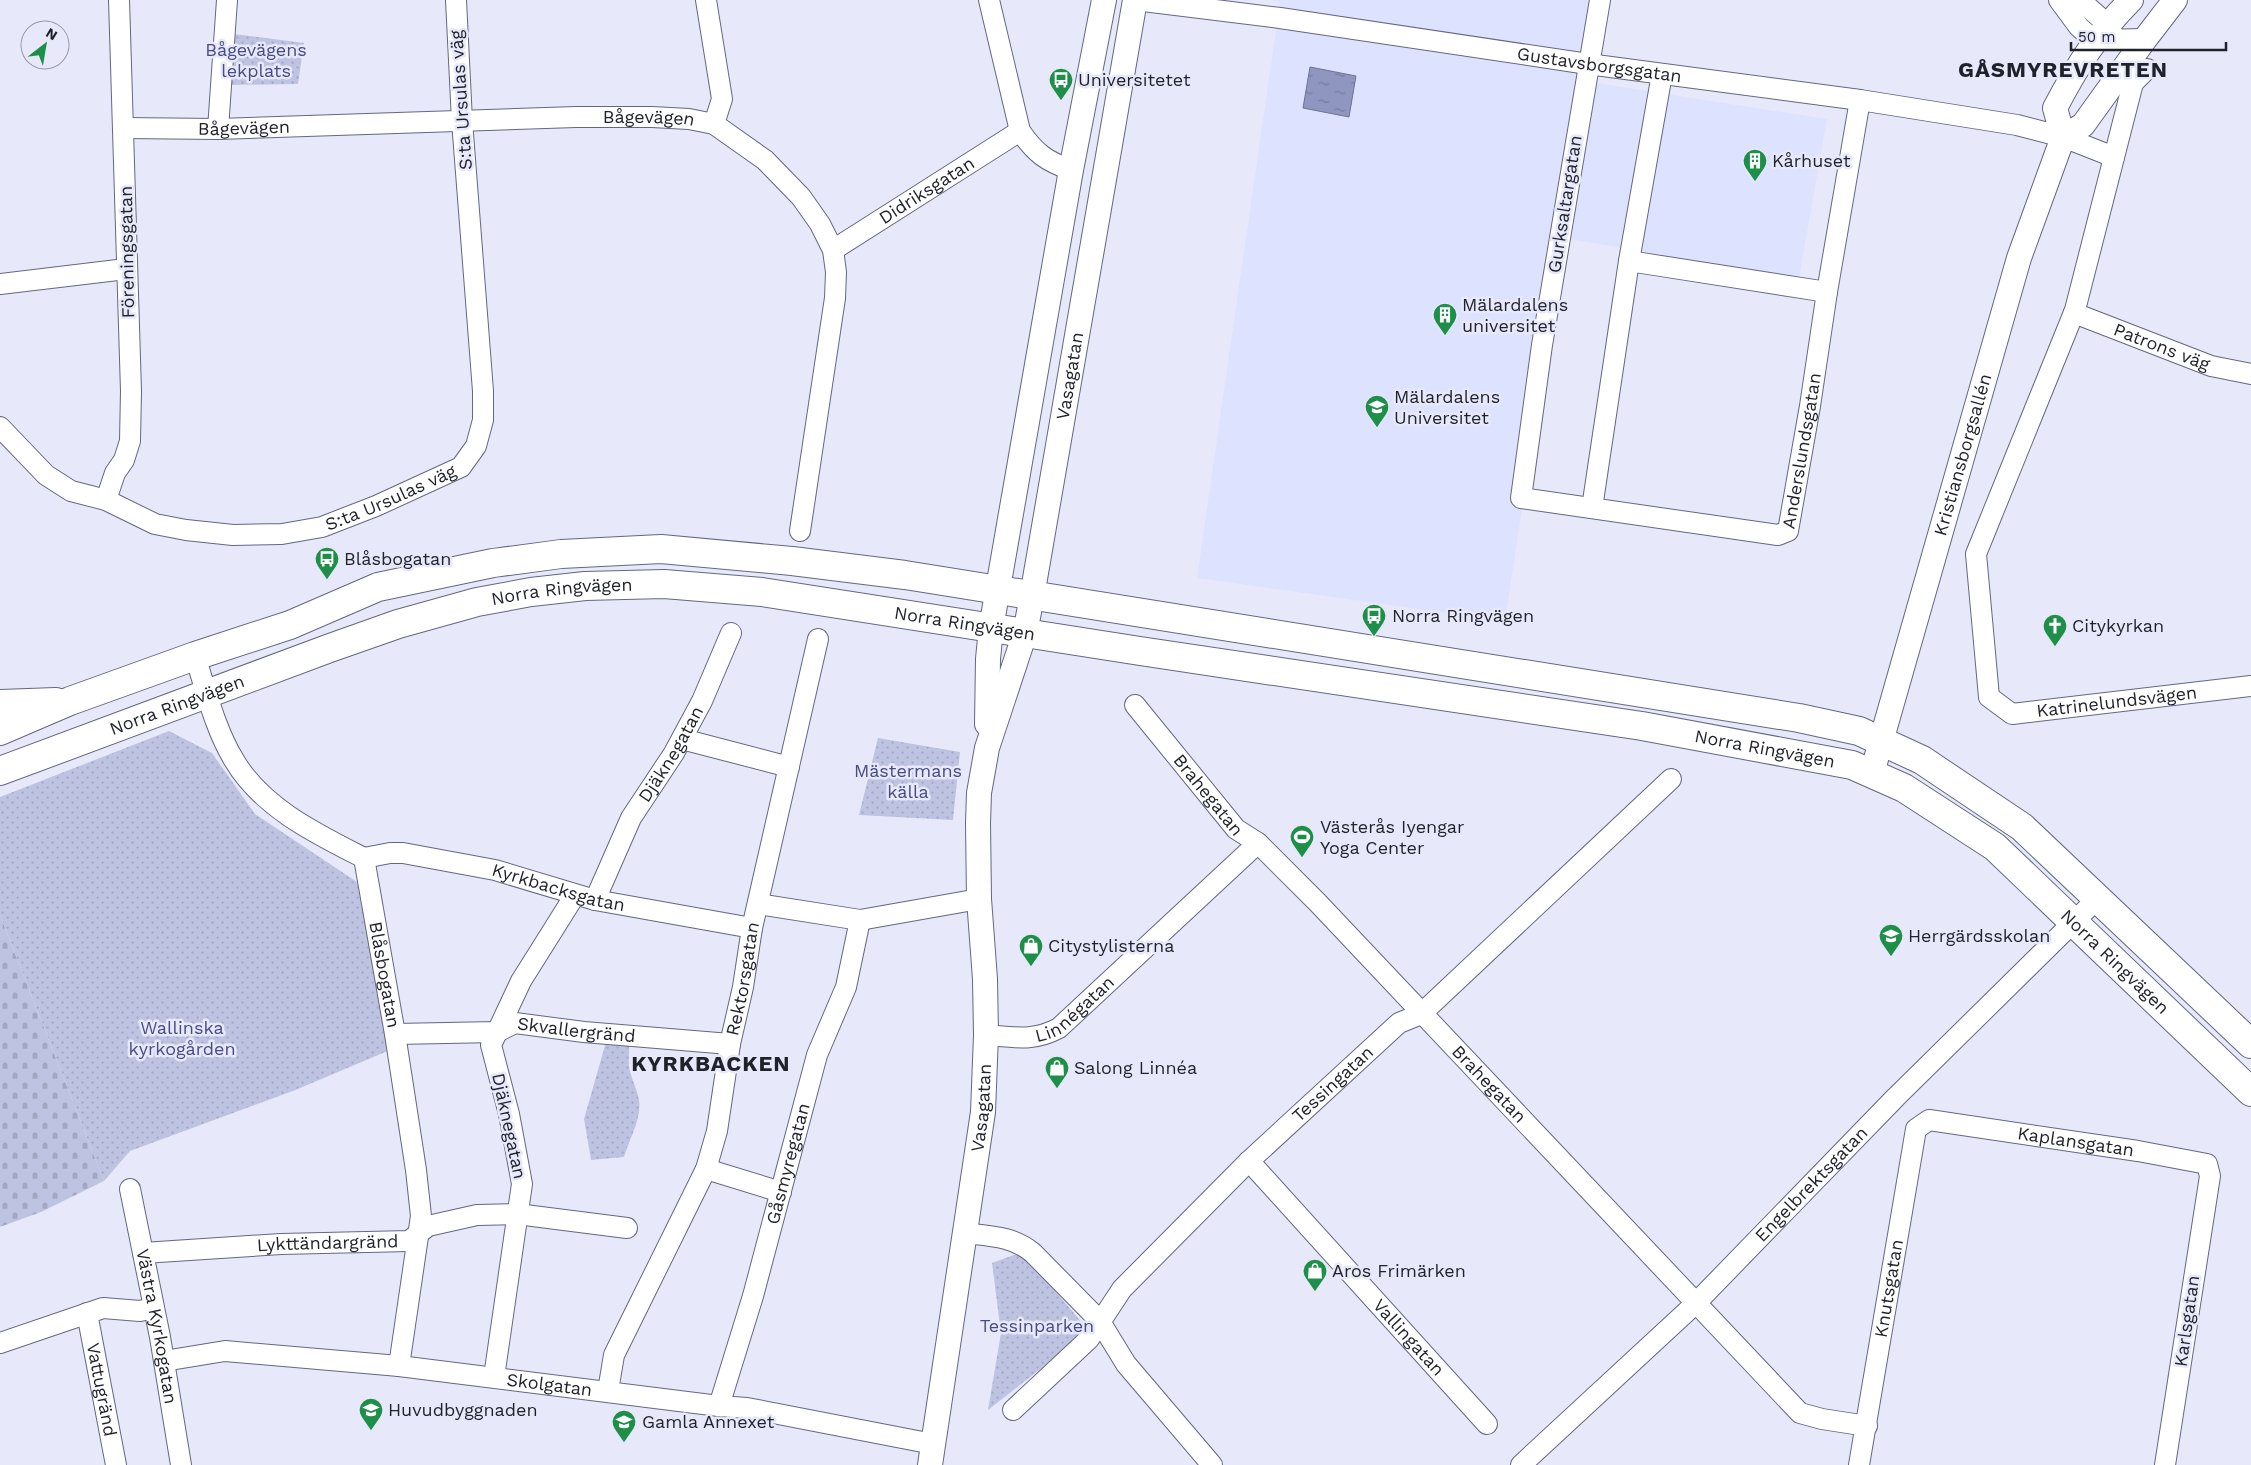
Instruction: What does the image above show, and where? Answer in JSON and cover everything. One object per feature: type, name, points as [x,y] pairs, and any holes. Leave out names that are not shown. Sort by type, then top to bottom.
[{"type":"main road","name":"Norra Ringvägen","points":[[0,731],[70,702],[195,656],[290,625],[378,588],[493,563],[570,554],[661,549],[706,552],[896,574],[1799,718],[1859,732],[1922,760],[2022,827],[2251,1044]]},
{"type":"main road","name":"Norra Ringvägen","points":[[0,771],[398,624],[477,602],[531,592],[586,586],[664,584],[762,592],[1642,726],[1852,765],[1904,788],[1995,847],[2073,923],[2164,1006],[2251,1092]]},
{"type":"main road","points":[[0,704],[70,702]]},
{"type":"street","name":"Föreningsgatan","points":[[106,500],[115,473],[124,460],[130,441],[131,391],[126,268],[120,0]]},
{"type":"street","points":[[218,128],[227,0]]},
{"type":"street","name":"S:ta Ursulas väg","points":[[0,427],[46,474],[71,491],[106,500],[154,524],[186,530],[233,535],[282,534],[331,523],[385,502],[461,467],[476,446],[483,420],[483,390],[462,121],[456,0]]},
{"type":"street","points":[[706,0],[722,99],[714,124]]},
{"type":"street","points":[[989,0],[1020,132],[1033,150],[1052,163],[1071,170]]},
{"type":"street","name":"Vasagatan","points":[[987,748],[988,659],[991,628],[1071,170],[1104,0]]},
{"type":"street","name":"Vasagatan","points":[[931,1454],[983,1112],[986,1035],[985,979],[979,899],[979,793],[987,748],[1025,633],[1135,0]]},
{"type":"street","name":"Gustavsborgsgatan","points":[[1135,0],[1280,18],[1588,64],[1860,100],[2017,125],[2063,137]]},
{"type":"street","name":"Gurksaltargatan","points":[[1521,498],[1542,345],[1600,0]]},
{"type":"street","points":[[2058,0],[2079,27],[2106,35],[2145,39]]},
{"type":"street","points":[[2080,0],[2106,35],[2123,69]]},
{"type":"street","points":[[2063,137],[2054,108],[2076,66],[2106,35],[2131,0]]},
{"type":"street","points":[[2063,137],[2083,125],[2145,39],[2176,0]]},
{"type":"street","points":[[2074,313],[2133,83],[2147,69]]},
{"type":"street","points":[[1592,508],[1630,261],[1662,74]]},
{"type":"street","name":"Anderslundsgatan","points":[[1521,498],[1778,535],[1788,531],[1810,406],[1826,292],[1860,100]]},
{"type":"street","name":"Bågevägen","points":[[124,128],[218,128],[652,117],[689,119],[714,124],[766,160],[795,190],[820,224],[833,250],[836,272],[835,298],[800,531]]},
{"type":"street","name":"Didriksgatan","points":[[833,250],[1020,132]]},
{"type":"street","points":[[2063,137],[2114,157]]},
{"type":"street","name":"Kristiansborgsallén","points":[[1872,773],[1883,742],[2019,258],[2063,137]]},
{"type":"street","points":[[1630,261],[1826,292]]},
{"type":"street","points":[[0,284],[126,268]]},
{"type":"street","name":"Patrons väg","points":[[2074,313],[2211,366],[2251,374]]},
{"type":"street","name":"Katrinelundsvägen","points":[[2074,313],[1976,554],[1989,697],[2012,714],[2251,686]]},
{"type":"street","name":"Djäknegatan","points":[[595,900],[630,818],[682,739],[702,701],[731,633]]},
{"type":"street","name":"Rektorsgatan","points":[[608,1391],[614,1355],[706,1169],[717,1131],[730,1044],[744,987],[752,928],[818,639]]},
{"type":"street","points":[[195,656],[220,730],[233,760],[255,789],[273,804],[319,834],[364,858]]},
{"type":"street","name":"Brahegatan","points":[[1135,705],[1236,829],[1258,843],[1800,1413],[1822,1419],[1867,1426]]},
{"type":"street","points":[[682,739],[789,767]]},
{"type":"street","name":"Tessingatan","points":[[1013,1410],[1088,1339],[1099,1320],[1122,1289],[1249,1161],[1399,1023],[1420,1014],[1671,778]]},
{"type":"street","name":"Linnégatan","points":[[986,1035],[1028,1038],[1044,1036],[1058,1028],[1258,843]]},
{"type":"street","name":"Kyrkbacksgatan","points":[[364,858],[390,853],[403,853],[495,870],[595,900],[752,928]]},
{"type":"street","name":"Blåsbogatan","points":[[364,858],[395,1034],[416,1170],[421,1216],[399,1366]]},
{"type":"street","name":"Djäknegatan","points":[[494,1377],[522,1184],[509,1114],[491,1045],[521,981],[575,895]]},
{"type":"street","points":[[758,904],[860,920],[979,899]]},
{"type":"street","name":"Engelbrektsgatan","points":[[1521,1465],[1695,1304],[1896,1097],[2097,899]]},
{"type":"street","name":"Gåsmyregatan","points":[[718,1406],[753,1296],[817,1055],[846,987],[860,920]]},
{"type":"street","name":"Skvallergränd","points":[[395,1034],[496,1032],[516,1023],[584,1032],[730,1044]]},
{"type":"street","name":"Kaplansgatan","points":[[1931,1120],[2138,1151],[2207,1164],[2210,1178]]},
{"type":"street","name":"Knutsgatan","points":[[1859,1465],[1916,1129],[1931,1120]]},
{"type":"street","name":"Vallingatan","points":[[1249,1161],[1487,1424]]},
{"type":"street","points":[[706,1169],[780,1192]]},
{"type":"street","name":"Karlsgatan","points":[[2165,1465],[2210,1178]]},
{"type":"street","name":"Västra Kyrkogatan","points":[[130,1189],[164,1361],[181,1465]]},
{"type":"street","name":"Lykttändargränd","points":[[143,1253],[281,1244],[410,1241],[428,1226],[477,1214],[517,1214],[627,1228]]},
{"type":"street","points":[[964,1233],[1008,1238],[1022,1244],[1099,1320],[1126,1364],[1212,1465]]},
{"type":"street","points":[[0,1343],[103,1308],[140,1311],[153,1308]]},
{"type":"street","name":"Vattugränd","points":[[87,1314],[116,1465]]},
{"type":"street","name":"Skolgatan","points":[[164,1361],[225,1351],[399,1366],[494,1377],[718,1406],[747,1408],[931,1454]]},
{"type":"shaded area","name":"Mälardalens Universitet","points":[[1270,0],[1602,0],[1590,82],[1827,119],[1799,278],[1563,238],[1505,621],[1197,578],[1280,2]]},
{"type":"green space","name":"Bågevägens lekplats","points":[[234,34],[304,43],[298,84],[228,85]]},
{"type":"green space","name":"Wallinska kyrkogården","points":[[169,731],[212,753],[255,814],[357,882],[390,1050],[293,1091],[130,1151],[104,1181],[0,915],[0,797]]},
{"type":"green space","name":"Mästermans källa","points":[[878,738],[960,752],[953,820],[859,815]]},
{"type":"green space","points":[[0,915],[104,1181],[41,1212],[0,1227]]},
{"type":"green space","points":[[608,1035],[627,1036],[629,1067],[639,1100],[639,1114],[624,1157],[591,1160],[584,1119]]},
{"type":"green space","name":"Tessinparken","points":[[1022,1252],[1089,1331],[988,1410],[1001,1333],[992,1263]]},
{"type":"water","points":[[1310,67],[1356,76],[1349,117],[1303,108]]},
{"type":"place","name":"Universitetet","points":[[1061,101]]},
{"type":"place","name":"Kårhuset","points":[[1755,182]]},
{"type":"place","name":"Mälardalens universitet","points":[[1445,336]]},
{"type":"place","name":"Mälardalens Universitet","points":[[1377,428]]},
{"type":"place","name":"Blåsbogatan","points":[[327,580]]},
{"type":"place","name":"Norra Ringvägen","points":[[1374,637]]},
{"type":"place","name":"Citykyrkan","points":[[2055,647]]},
{"type":"place","name":"Västerås Iyengar Yoga Center","points":[[1302,858]]},
{"type":"place","name":"Herrgärdsskolan","points":[[1891,957]]},
{"type":"place","name":"Citystylisterna","points":[[1031,967]]},
{"type":"place","name":"Salong Linnéa","points":[[1057,1089]]},
{"type":"place","name":"Aros Frimärken","points":[[1315,1292]]},
{"type":"place","name":"Huvudbyggnaden","points":[[371,1431]]},
{"type":"place","name":"Gamla Annexet","points":[[624,1443]]},
{"type":"district","name":"GÅSMYREVRETEN","points":[[2063,69]]},
{"type":"district","name":"KYRKBACKEN","points":[[711,1063]]}]
